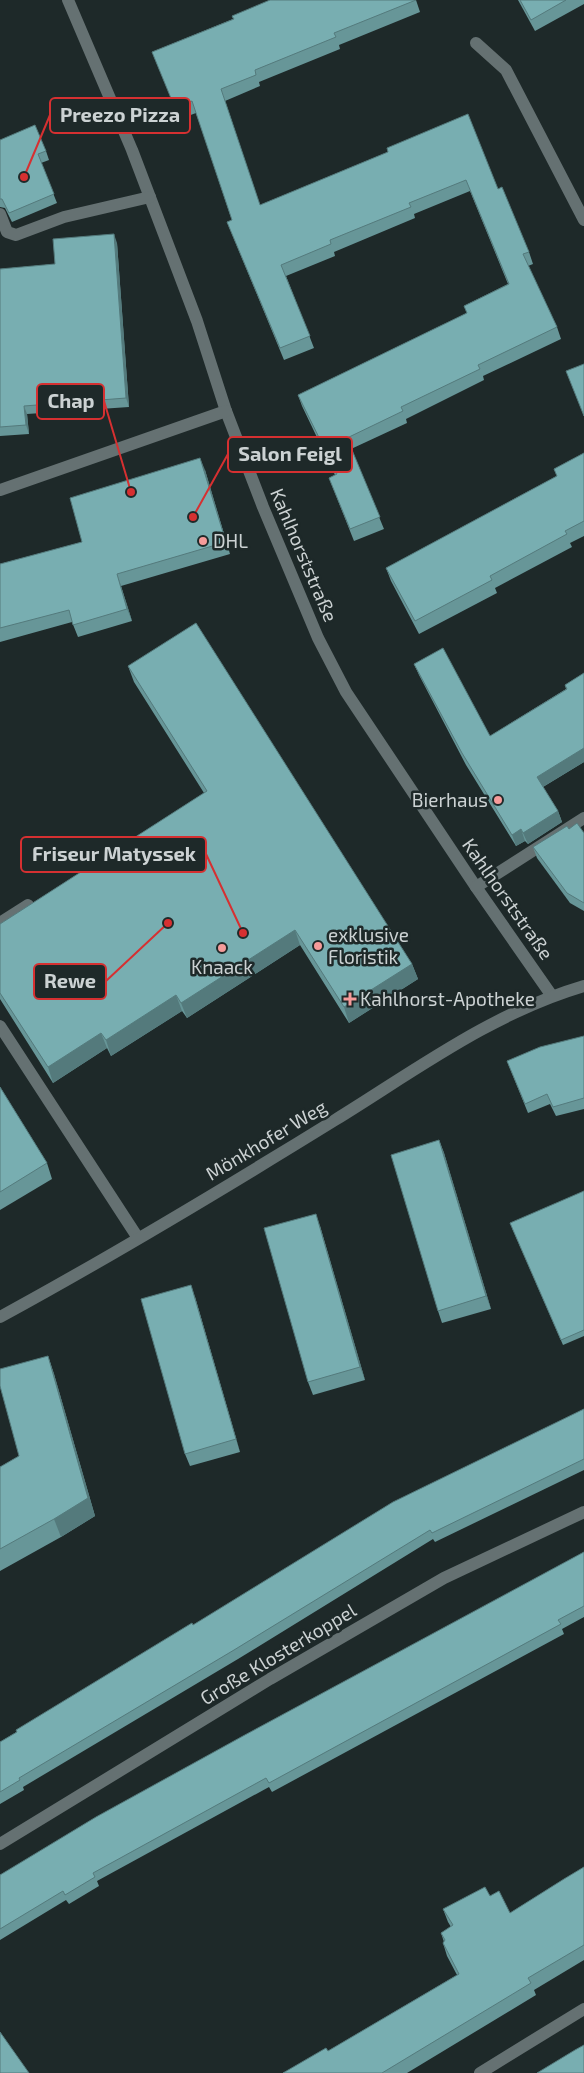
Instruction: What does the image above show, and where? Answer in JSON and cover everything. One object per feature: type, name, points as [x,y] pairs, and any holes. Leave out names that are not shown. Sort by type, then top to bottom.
[{"type":"street","name":"Kahlhorststraße","points":[[68,0],[132,150],[198,321],[226,411],[263,507],[318,638],[346,692],[476,887],[552,996]]},
{"type":"street","points":[[476,43],[506,70],[584,220]]},
{"type":"street","points":[[0,214],[7,232],[16,235],[64,217],[150,197]]},
{"type":"street","points":[[0,490],[226,411]]},
{"type":"street","points":[[476,887],[584,818]]},
{"type":"street","points":[[0,923],[28,905]]},
{"type":"street","points":[[552,996],[584,986]]},
{"type":"street","name":"Mönkhofer Weg","points":[[0,1317],[138,1238],[297,1143],[485,1026],[552,996]]},
{"type":"street","points":[[0,1026],[138,1238]]},
{"type":"street","name":"Große Klosterkoppel","points":[[0,1844],[270,1680],[444,1578],[584,1512]]},
{"type":"street","points":[[480,2073],[584,2009]]},
{"type":"building","points":[[270,0],[416,0],[334,33],[336,37],[255,70],[256,75],[221,89],[260,205],[388,152],[387,148],[468,114],[498,189],[502,187],[529,252],[523,254],[557,327],[478,365],[480,369],[401,407],[403,411],[347,438],[380,517],[350,529],[329,478],[337,474],[298,395],[467,313],[464,306],[509,284],[466,180],[409,203],[411,207],[330,240],[331,244],[281,265],[310,336],[280,348],[227,222],[232,220],[192,101],[175,108],[152,52],[234,19],[232,16]]},
{"type":"building","points":[[520,0],[566,0],[531,20]]},
{"type":"building","points":[[35,125],[46,151],[38,154],[54,194],[9,213],[2,199],[0,199],[0,140]]},
{"type":"building","points":[[114,234],[126,398],[24,406],[26,425],[0,427],[0,269],[55,264],[53,239]]},
{"type":"building","points":[[584,364],[584,416],[566,371]]},
{"type":"building","points":[[584,453],[584,521],[565,531],[567,534],[490,576],[492,580],[415,621],[386,568],[557,476],[554,469]]},
{"type":"building","points":[[200,458],[226,542],[117,574],[127,609],[73,625],[69,610],[0,628],[0,564],[82,542],[70,498]]},
{"type":"building","points":[[196,623],[412,964],[344,1007],[295,930],[181,1003],[176,995],[106,1040],[101,1033],[48,1067],[0,993],[0,924],[207,791],[128,666]]},
{"type":"building","points":[[443,648],[490,736],[567,689],[565,685],[584,673],[584,748],[537,777],[558,811],[523,833],[521,829],[512,835],[462,753],[414,664]]},
{"type":"building","points":[[577,823],[584,833],[584,903],[567,893],[533,847],[567,826],[569,829]]},
{"type":"building","points":[[584,1036],[584,1098],[553,1107],[547,1094],[525,1104],[507,1061],[540,1047]]},
{"type":"building","points":[[0,1087],[47,1163],[0,1192]]},
{"type":"building","points":[[439,1140],[486,1296],[438,1311],[391,1155]]},
{"type":"building","points":[[584,1191],[584,1330],[561,1340],[510,1223]]},
{"type":"building","points":[[316,1214],[360,1367],[308,1382],[264,1228]]},
{"type":"building","points":[[191,1285],[236,1439],[185,1454],[141,1299]]},
{"type":"building","points":[[48,1356],[88,1498],[0,1549],[0,1467],[19,1456],[0,1386],[0,1369]]},
{"type":"building","points":[[584,1409],[584,1459],[432,1533],[430,1530],[19,1778],[20,1780],[0,1792],[0,1742],[17,1732],[16,1730],[192,1623],[193,1625],[393,1502]]},
{"type":"building","points":[[584,1552],[584,1606],[558,1620],[561,1624],[269,1783],[266,1778],[93,1873],[95,1877],[65,1895],[63,1891],[0,1929],[0,1875],[96,1817]]},
{"type":"building","points":[[584,1867],[584,1945],[528,1978],[531,1983],[382,2073],[283,2073],[326,2048],[328,2051],[459,1974],[443,1943],[445,1940],[441,1933],[453,1925],[443,1909],[485,1887],[490,1896],[499,1891],[510,1913]]},
{"type":"building","points":[[0,2032],[29,2073],[0,2073]]},
{"type":"building","points":[[584,2045],[584,2073],[537,2073],[575,2050]]},
{"type":"place","name":"Preezo Pizza","points":[[24,177]]},
{"type":"place","name":"Chap","points":[[131,492]]},
{"type":"place","name":"Salon Feigl","points":[[193,517]]},
{"type":"place","name":"DHL","points":[[203,541]]},
{"type":"place","name":"Bierhaus","points":[[498,800]]},
{"type":"place","name":"Rewe","points":[[168,923]]},
{"type":"place","name":"Friseur Matyssek","points":[[243,933]]},
{"type":"place","name":"exklusive Floristik","points":[[318,946]]},
{"type":"place","name":"Knaack","points":[[222,948]]},
{"type":"place","name":"Kahlhorst-Apotheke","points":[[350,999]]}]
